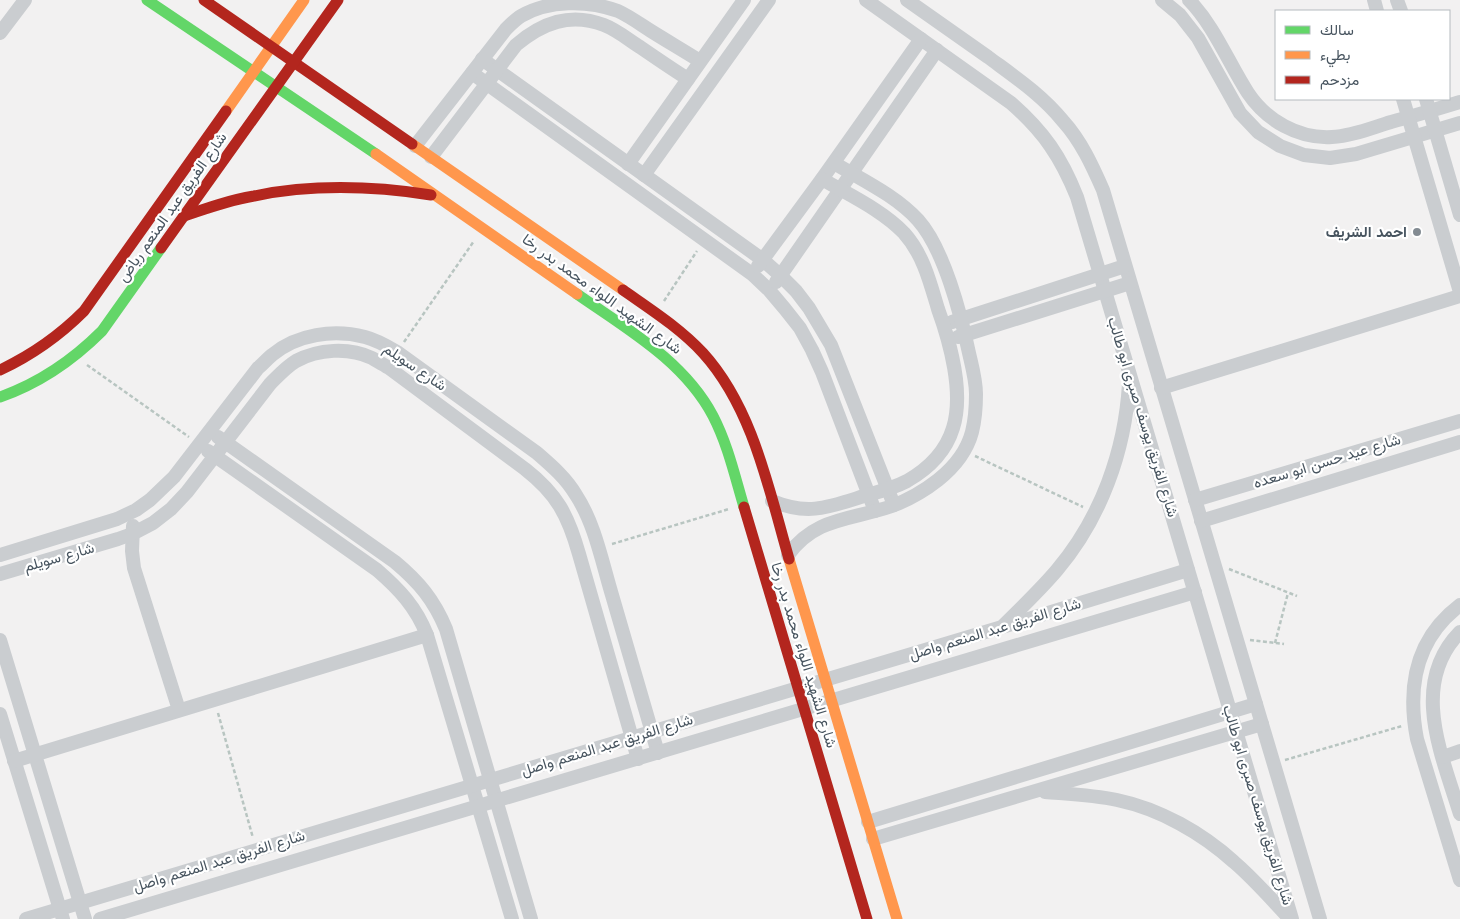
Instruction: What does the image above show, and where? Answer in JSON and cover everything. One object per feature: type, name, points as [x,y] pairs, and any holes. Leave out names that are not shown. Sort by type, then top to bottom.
[{"type":"street","points":[[0,33],[25,0]]},
{"type":"street","name":"شارع الشهيد اللواء محمد بدر رخا","points":[[147,0],[439,197],[646,342],[685,375],[701,395],[714,417],[726,447],[867,919]]},
{"type":"street","name":"شارع الشهيد اللواء محمد بدر رخا","points":[[204,0],[656,313],[684,334],[719,372],[743,415],[758,454],[897,919]]},
{"type":"street","name":"شارع الفريق عبد المنعم رياض","points":[[0,370],[42,348],[84,311],[304,0]]},
{"type":"street","name":"شارع الفريق عبد المنعم رياض","points":[[0,397],[31,385],[55,372],[76,357],[102,331],[338,0]]},
{"type":"street","points":[[628,164],[744,0]]},
{"type":"street","points":[[644,175],[770,0]]},
{"type":"street","name":"شارع الفريق يوسف صبرى ابو طالب","points":[[866,0],[1011,103],[1044,136],[1058,155],[1069,176],[1130,374],[1291,919]]},
{"type":"street","name":"شارع الفريق يوسف صبرى ابو طالب","points":[[907,0],[1029,87],[1048,103],[1080,143],[1096,173],[1320,919]]},
{"type":"street","points":[[1162,0],[1180,15],[1198,38],[1240,113],[1258,132],[1280,146],[1304,155],[1330,158],[1356,154],[1460,123]]},
{"type":"street","points":[[1180,15],[1189,0],[1201,12],[1211,27],[1256,104],[1271,118],[1289,129],[1310,136],[1330,137],[1351,134],[1408,117],[1427,105],[1460,102]]},
{"type":"street","points":[[415,146],[506,29],[520,17],[535,9],[551,4],[585,1],[618,11],[700,62]]},
{"type":"street","points":[[431,157],[516,45],[542,26],[557,21],[573,19],[590,21],[605,26],[688,79]]},
{"type":"street","points":[[752,274],[822,180],[921,39]]},
{"type":"street","points":[[769,290],[781,276],[937,50]]},
{"type":"street","points":[[482,59],[762,260],[781,276],[809,308],[831,345],[894,505]]},
{"type":"street","points":[[472,73],[752,274],[769,290],[795,322],[812,350],[875,511]]},
{"type":"street","points":[[1402,100],[1460,292]]},
{"type":"street","points":[[1427,105],[1459,209]]},
{"type":"street","points":[[788,555],[800,540],[815,529],[894,505],[917,494],[938,480],[953,467],[964,451],[972,433],[975,413],[974,373],[965,335],[932,239],[919,221],[905,207],[834,163]]},
{"type":"street","points":[[772,501],[793,508],[826,508],[906,482],[936,458],[954,427],[956,391],[948,340],[923,264],[915,248],[891,221],[822,180]]},
{"type":"street","points":[[184,216],[256,196],[292,190],[366,187],[402,190],[439,197]]},
{"type":"street","points":[[891,221],[905,207]]},
{"type":"street","points":[[923,264],[940,258]]},
{"type":"street","points":[[944,325],[1125,266]]},
{"type":"street","points":[[948,340],[1130,283]]},
{"type":"street","points":[[1161,388],[1460,296]]},
{"type":"street","name":"شارع سويلم","points":[[0,555],[117,519],[136,510],[150,500],[174,477],[258,368],[273,354],[291,343],[310,336],[331,333],[366,337],[397,352],[537,453],[552,466],[576,495],[586,512],[598,548],[658,753]]},
{"type":"street","name":"شارع سويلم","points":[[0,574],[132,534],[153,523],[171,509],[187,492],[270,384],[282,371],[296,361],[313,354],[330,351],[351,352],[371,357],[389,368],[539,479],[561,506],[577,546],[638,758]]},
{"type":"street","points":[[1002,627],[1057,569],[1080,538],[1095,512],[1112,473],[1122,441],[1128,408],[1130,374]]},
{"type":"street","name":"شارع عيد حسن ابو سعده","points":[[1195,500],[1460,421]]},
{"type":"street","points":[[209,431],[395,562],[426,592],[440,613],[531,919]]},
{"type":"street","name":"شارع عيد حسن ابو سعده","points":[[1201,521],[1460,442]]},
{"type":"street","points":[[199,445],[376,570],[400,591],[421,619],[512,919]]},
{"type":"street","points":[[136,510],[132,534],[134,568],[179,710]]},
{"type":"street","name":"شارع الفريق عبد المنعم واصل","points":[[26,919],[61,914],[80,903],[1188,570]]},
{"type":"street","name":"شارع الفريق عبد المنعم واصل","points":[[100,919],[1195,592]]},
{"type":"street","points":[[1460,605],[1447,615],[1429,638],[1417,664],[1412,693],[1417,739],[1443,824],[1455,845],[1460,880]]},
{"type":"street","points":[[1460,632],[1442,656],[1435,675],[1432,695],[1436,733],[1460,814]]},
{"type":"street","points":[[14,761],[427,635]]},
{"type":"street","points":[[0,640],[85,919]]},
{"type":"street","points":[[868,822],[1256,704]]},
{"type":"street","points":[[0,714],[61,914]]},
{"type":"street","points":[[873,839],[1262,724]]},
{"type":"street","points":[[1443,756],[1460,751]]},
{"type":"street","points":[[1034,791],[1086,795],[1118,801],[1151,810],[1183,825],[1210,842],[1235,862],[1291,919]]},
{"type":"street","points":[[1443,824],[1460,819]]},
{"type":"path","points":[[397,352],[483,228]]},
{"type":"path","points":[[656,313],[704,239]]},
{"type":"path","points":[[76,357],[199,445]]},
{"type":"path","points":[[964,451],[1095,512]]},
{"type":"path","points":[[598,548],[744,505]]},
{"type":"path","points":[[1214,563],[1297,596]]},
{"type":"path","points":[[1275,643],[1288,593]]},
{"type":"path","points":[[1236,639],[1284,644]]},
{"type":"path","points":[[214,700],[256,850]]},
{"type":"path","points":[[1274,763],[1414,722]]},
{"type":"traffic: fast","points":[[147,0],[376,154]]},
{"type":"traffic: fast","points":[[0,397],[42,378],[91,342],[102,331],[161,248]]},
{"type":"traffic: fast","points":[[577,294],[653,348],[670,362],[701,396],[723,438],[744,507]]},
{"type":"traffic: slow","points":[[226,111],[304,0]]},
{"type":"traffic: slow","points":[[412,144],[623,290]]},
{"type":"traffic: slow","points":[[376,154],[577,294]]},
{"type":"traffic: slow","points":[[789,559],[897,919]]},
{"type":"traffic: jam","points":[[204,0],[412,144]]},
{"type":"traffic: jam","points":[[161,248],[338,0]]},
{"type":"traffic: jam","points":[[0,370],[45,344],[84,311],[226,111]]},
{"type":"traffic: jam","points":[[184,216],[236,200],[276,192],[320,188],[365,188],[431,195]]},
{"type":"traffic: jam","points":[[623,290],[685,335],[703,353],[735,399],[757,451],[789,559]]},
{"type":"traffic: jam","points":[[744,507],[867,919]]},
{"type":"place","name":"احمد الشريف","points":[[1417,232]]}]
